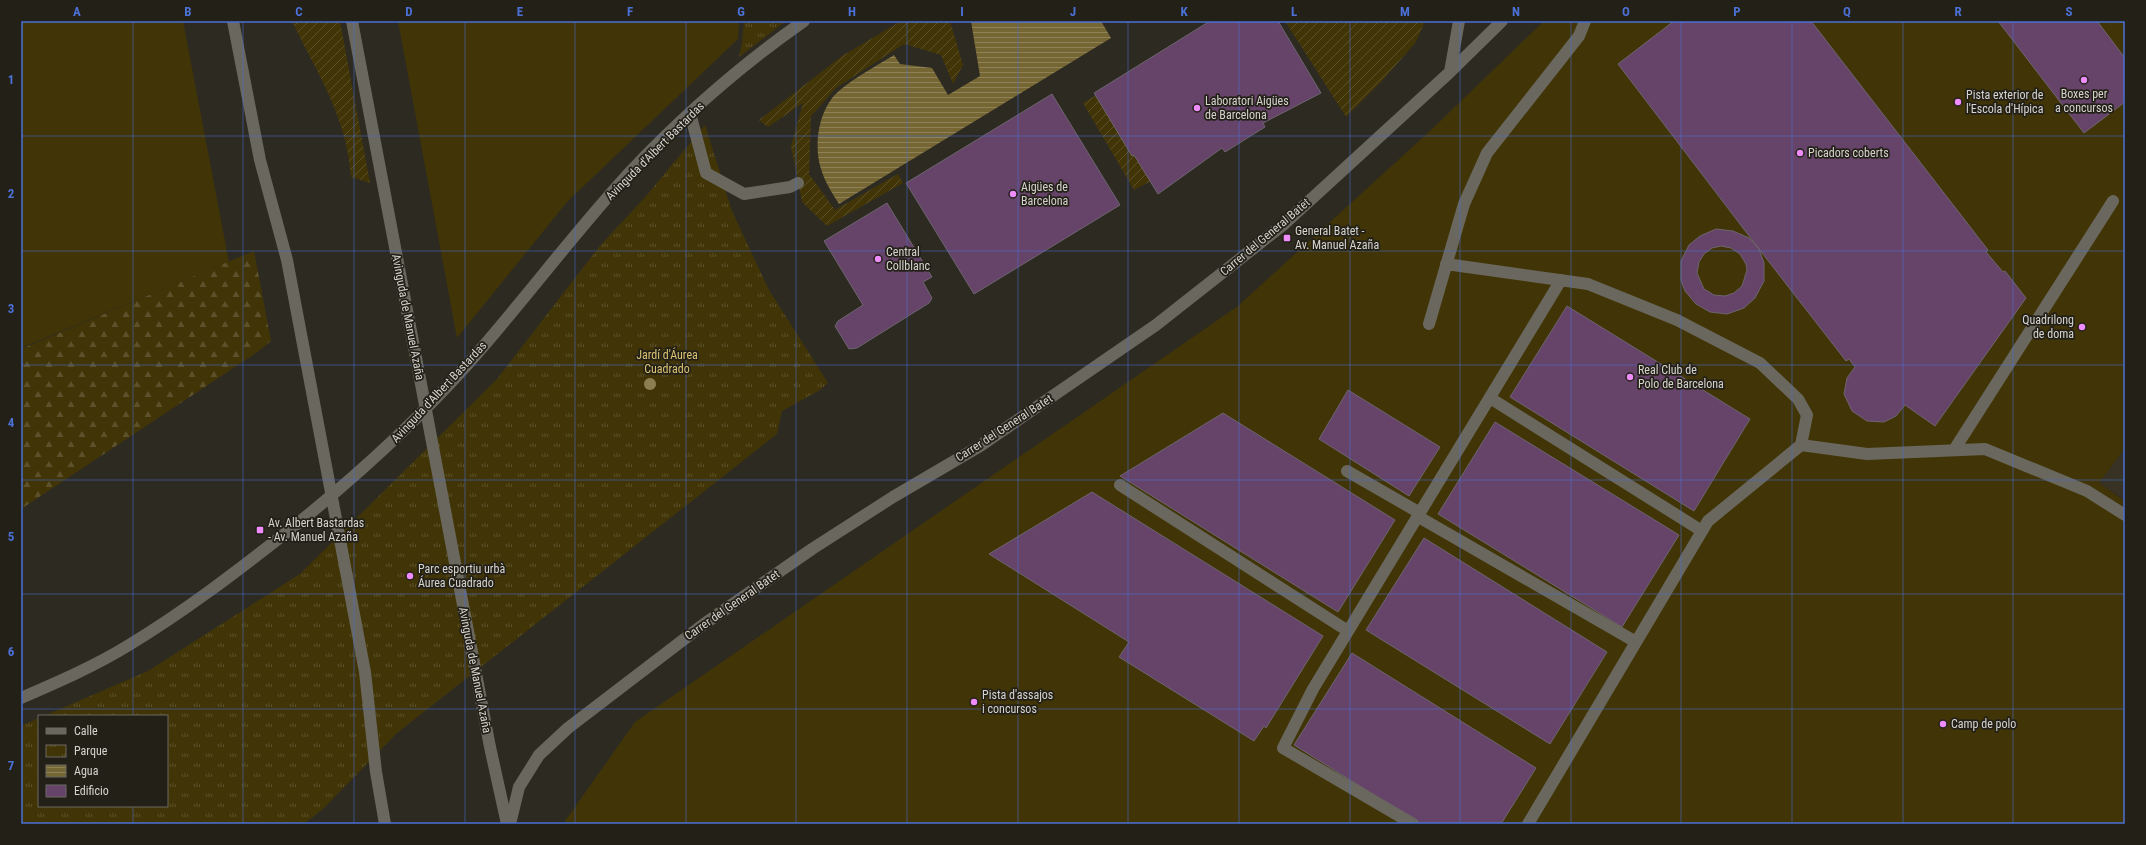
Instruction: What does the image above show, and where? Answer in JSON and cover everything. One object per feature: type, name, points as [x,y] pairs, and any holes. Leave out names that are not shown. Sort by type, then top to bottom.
[{"type":"street","points":[[233,21],[260,160],[287,260],[364,664],[384,820]]},
{"type":"street","name":"Avinguda de Manuel Azaña","points":[[352,21],[487,733],[508,824]]},
{"type":"street","name":"Avinguda d'Albert Bastardas","points":[[21,698],[73,675],[128,646],[194,604],[345,486],[413,422],[468,364],[630,172],[690,113],[730,78],[804,21]]},
{"type":"street","points":[[1450,72],[1459,21]]},
{"type":"street","name":"Carrer del General Batet","points":[[508,824],[519,787],[539,755],[568,728],[704,624],[805,554],[893,497],[980,446],[1156,325],[1283,225],[1450,72],[1502,21]]},
{"type":"street","points":[[1429,324],[1464,204],[1487,153],[1579,36],[1585,21]]},
{"type":"street","points":[[690,113],[706,173],[744,194],[790,187],[798,183]]},
{"type":"street","points":[[1954,450],[2113,201]]},
{"type":"street","points":[[1446,264],[1588,284],[1677,320],[1760,363],[1798,399],[1807,415],[1801,445],[1708,521],[1528,824]]},
{"type":"street","points":[[1413,824],[1283,748],[1313,689],[1348,630],[1561,280]]},
{"type":"street","points":[[1490,398],[1702,531]]},
{"type":"street","points":[[1801,445],[1867,454],[1985,449],[2087,491],[2125,515]]},
{"type":"street","points":[[1347,471],[1418,515],[1636,642]]},
{"type":"street","points":[[1120,485],[1348,630]]},
{"type":"shaded area","points":[[2125,448],[2125,500],[2099,483]]},
{"type":"green space","points":[[21,21],[183,21],[229,262],[21,348]]},
{"type":"green space","points":[[292,21],[340,21],[370,183],[351,177],[348,154],[337,114],[321,78]]},
{"type":"green space","points":[[398,21],[739,21],[738,39],[567,202],[457,338]]},
{"type":"green space","points":[[744,21],[786,21],[739,57]]},
{"type":"green space","points":[[901,21],[950,21],[963,65],[953,84],[941,55],[904,44],[836,88],[811,116],[809,174],[835,210],[898,174],[903,183],[827,226],[802,202],[791,146],[803,103],[768,127],[759,120],[842,56]]},
{"type":"green space","points":[[1285,21],[1425,21],[1416,42],[1381,82],[1346,117]]},
{"type":"green space","name":"Real Club de Polo de Barcelona","points":[[1544,21],[2125,21],[2125,448],[2099,483],[2125,501],[2125,824],[566,824],[565,821],[635,722],[1238,306],[1430,131]]},
{"type":"green space","points":[[1106,89],[1157,178],[1134,190],[1083,103]]},
{"type":"green space","name":"Jardí d'Áurea Cuadrado","points":[[705,125],[732,211],[769,290],[828,383],[820,390],[782,411],[777,434],[397,733],[323,809],[304,824],[21,824],[21,726],[38,718],[38,807],[168,807],[168,715],[46,715],[148,671],[300,574],[497,379],[599,247],[647,195]]},
{"type":"green space","points":[[254,251],[271,341],[256,353],[21,509],[21,349]]},
{"type":"water","points":[[971,21],[1101,21],[1111,38],[839,204],[821,169],[818,148],[820,126],[827,106],[833,97],[840,90],[866,72],[894,55],[900,64],[932,68],[948,95],[980,76]]},
{"type":"building","name":"Laboratori Aigües de Barcelona","points":[[1210,21],[1278,21],[1321,93],[1263,123],[1265,127],[1225,152],[1222,148],[1158,194],[1134,155],[1132,156],[1094,93]]},
{"type":"building","name":"Picadors coberts","points":[[1674,21],[1811,21],[1988,250],[1986,252],[2003,272],[2005,271],[2026,298],[1935,426],[1905,405],[1896,416],[1884,422],[1867,421],[1852,411],[1844,394],[1847,378],[1855,367],[1849,359],[1846,361],[1618,64]]},
{"type":"building","name":"Boxes per a concursos","points":[[1998,21],[2097,21],[2125,58],[2125,102],[2084,133]]},
{"type":"building","name":"Aigües de Barcelona","points":[[1052,94],[1120,205],[974,294],[906,183]]},
{"type":"building","name":"Central Collblanc","points":[[887,203],[932,277],[923,282],[932,298],[929,303],[857,348],[849,349],[835,326],[838,321],[863,305],[824,241]]},
{"type":"building","points":[[1716,229],[1733,231],[1749,238],[1759,249],[1764,263],[1764,281],[1755,298],[1744,308],[1727,314],[1710,312],[1696,304],[1685,291],[1681,280],[1681,261],[1689,245],[1700,236]],"holes":[[[1721,246],[1731,248],[1740,254],[1746,264],[1747,270],[1742,286],[1734,293],[1725,296],[1714,295],[1704,289],[1697,273],[1699,262],[1704,254],[1712,248]]]},
{"type":"building","points":[[1567,306],[1750,419],[1694,511],[1510,397]]},
{"type":"building","points":[[1348,390],[1440,447],[1409,496],[1319,439]]},
{"type":"building","points":[[1223,413],[1395,520],[1338,612],[1120,476]]},
{"type":"building","points":[[1495,422],[1679,535],[1622,627],[1438,514]]},
{"type":"building","points":[[1092,492],[1323,636],[1266,728],[1264,726],[1254,741],[1119,657],[1129,642],[989,554]]},
{"type":"building","points":[[1424,538],[1607,652],[1550,744],[1366,630]]},
{"type":"building","points":[[1352,653],[1536,768],[1501,824],[1421,824],[1294,745]]},
{"type":"place","name":"Boxes per a concursos","points":[[2084,80]]},
{"type":"place","name":"Pista exterior de l'Escola d'Hípica","points":[[1958,102]]},
{"type":"place","name":"Laboratori Aigües de Barcelona","points":[[1197,108]]},
{"type":"place","name":"Picadors coberts","points":[[1800,153]]},
{"type":"place","name":"Aigües de Barcelona","points":[[1013,194]]},
{"type":"place","name":"General Batet - Av. Manuel Azaña","points":[[1287,238]]},
{"type":"place","name":"Central Collblanc","points":[[878,259]]},
{"type":"place","name":"Quadrilong de doma","points":[[2082,327]]},
{"type":"place","name":"Real Club de Polo de Barcelona","points":[[1630,377]]},
{"type":"place","name":"Av. Albert Bastardas - Av. Manuel Azaña","points":[[260,530]]},
{"type":"place","name":"Parc esportiu urbà Áurea Cuadrado","points":[[410,576]]},
{"type":"place","name":"Pista d'assajos i concursos","points":[[974,702]]},
{"type":"place","name":"Camp de polo","points":[[1943,724]]}]
